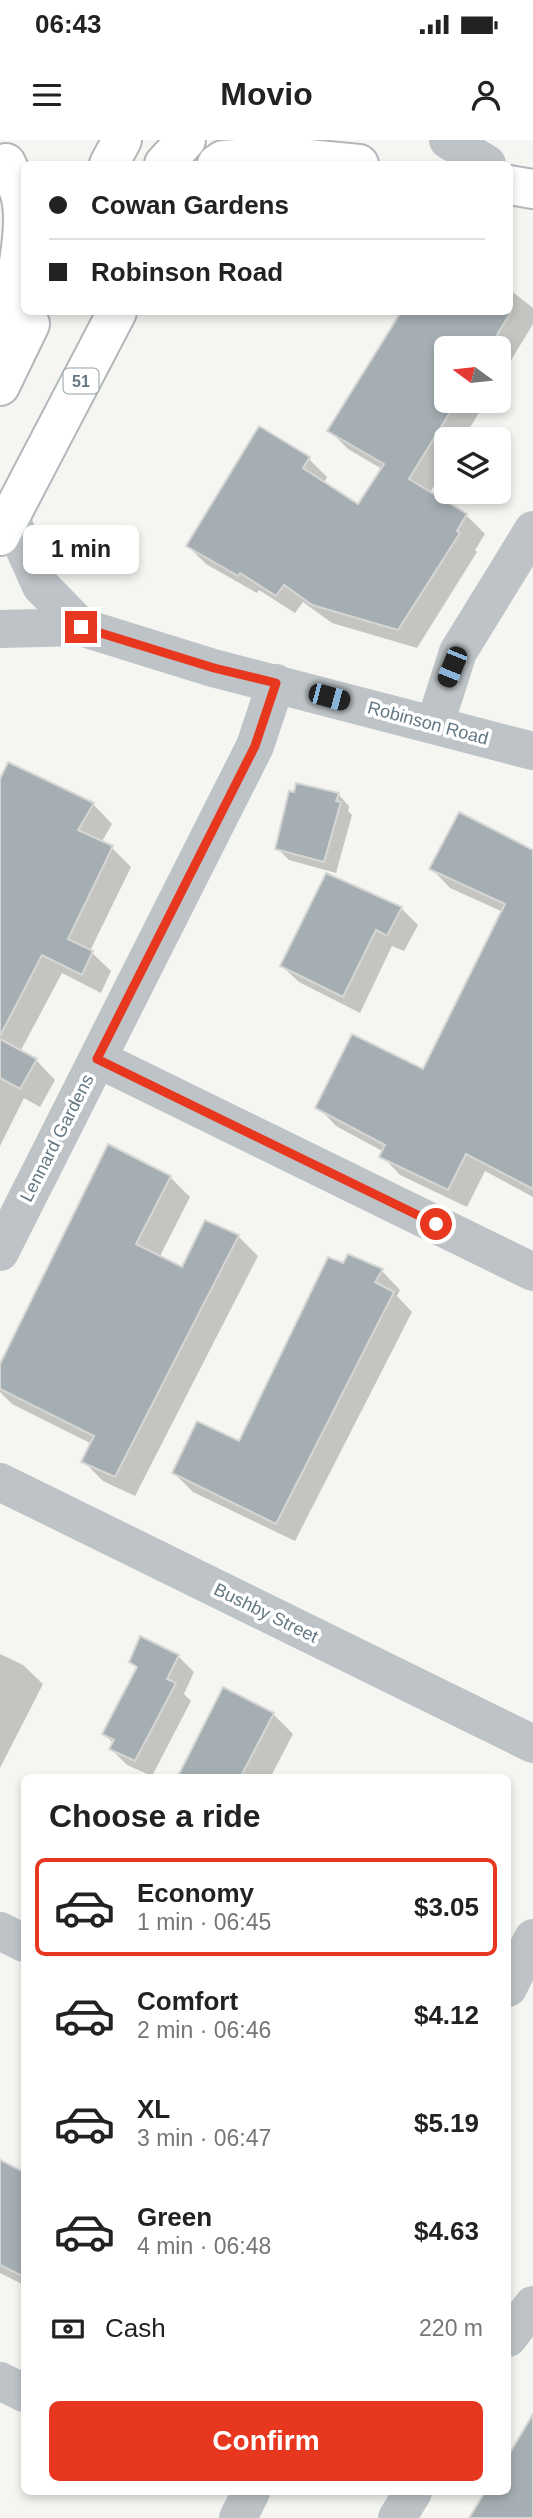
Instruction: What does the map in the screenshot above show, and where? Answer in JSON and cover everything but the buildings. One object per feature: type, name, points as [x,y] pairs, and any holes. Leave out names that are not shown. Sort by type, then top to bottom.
[{"type":"highway","points":[[110,161],[122,140]]},
{"type":"highway","points":[[167,161],[187,140]]},
{"type":"highway","points":[[196,161],[206,140]]},
{"type":"highway","points":[[222,161],[278,156],[329,161]]},
{"type":"highway","points":[[0,346],[13,292],[21,228],[21,198],[10,164]]},
{"type":"highway","points":[[0,386],[35,315]]},
{"type":"highway","name":"51","points":[[5,527],[115,315]]},
{"type":"street","points":[[448,140],[482,161]]},
{"type":"street","name":"Robinson Road","points":[[5,527],[41,586],[81,627]]},
{"type":"street","points":[[435,724],[458,652],[533,530]]},
{"type":"street","name":"Robinson Road","points":[[0,629],[81,627],[214,668],[533,751]]},
{"type":"street","name":"Lennard Gardens","points":[[0,1252],[255,746],[276,683]]},
{"type":"street","points":[[97,1059],[533,1272]]},
{"type":"street","name":"Bushby Street","points":[[0,1482],[533,1744]]},
{"type":"street","points":[[0,1931],[21,1942]]},
{"type":"street","points":[[511,1982],[533,1938]]},
{"type":"street","points":[[511,2334],[533,2305]]},
{"type":"street","points":[[0,2381],[21,2392]]},
{"type":"street","points":[[397,2518],[411,2495]]},
{"type":"route","points":[[81,627],[214,668],[276,683],[255,746],[97,1059],[436,1224]]}]
